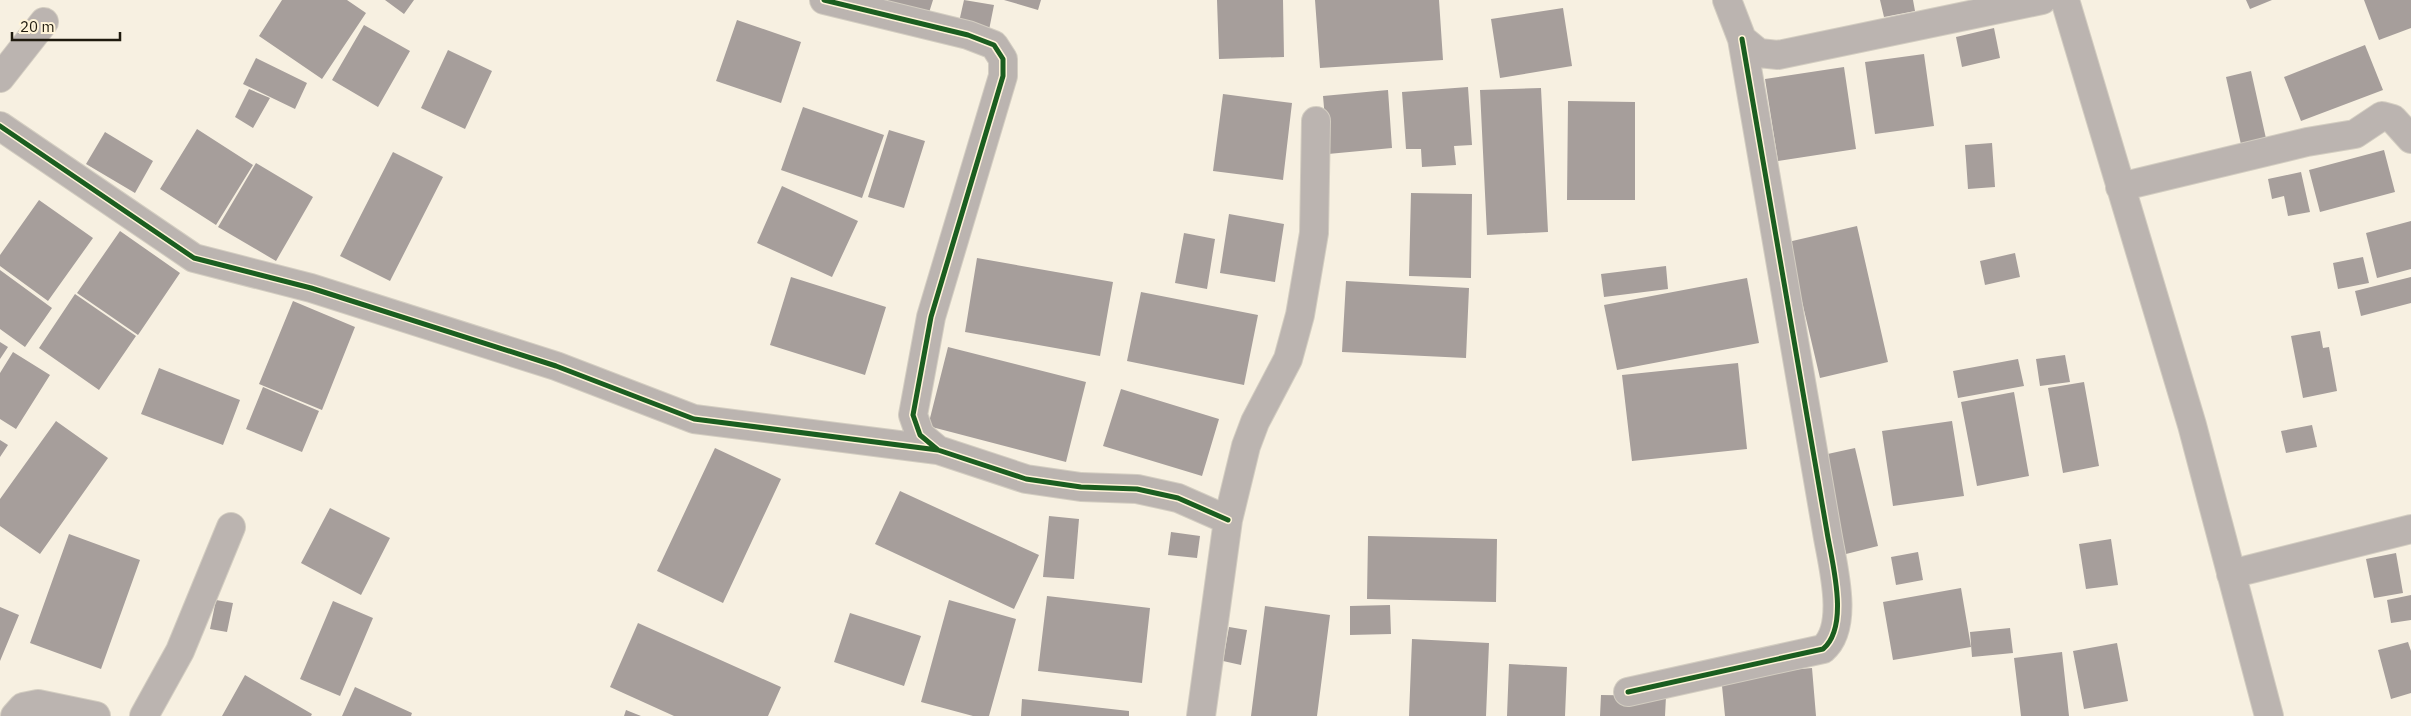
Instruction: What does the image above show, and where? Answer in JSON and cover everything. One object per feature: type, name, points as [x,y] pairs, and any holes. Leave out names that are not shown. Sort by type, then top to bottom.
[{"type":"street","points":[[824,0],[968,35],[994,45],[1003,59],[1003,76],[931,317],[913,415],[920,435],[938,450]]},
{"type":"street","points":[[1628,692],[1823,648],[1830,642],[1835,631],[1838,607],[1827,532],[1742,39],[1727,0]]},
{"type":"street","points":[[1742,39],[1759,53],[1778,55],[2042,0]]},
{"type":"street","points":[[2065,0],[2192,425],[2269,716]]},
{"type":"street","points":[[0,78],[44,22]]},
{"type":"street","points":[[2120,187],[2308,142],[2354,134],[2382,116],[2393,119],[2411,139]]},
{"type":"street","points":[[1201,716],[1228,520],[1246,446],[1255,422],[1288,359],[1300,315],[1314,233],[1316,121]]},
{"type":"street","points":[[0,126],[194,258],[312,288],[556,366],[694,420],[938,450],[1026,479],[1081,487],[1136,489],[1178,498],[1228,520]]},
{"type":"street","points":[[144,716],[147,715],[180,651],[232,528]]},
{"type":"street","points":[[2231,574],[2411,529]]},
{"type":"street","points":[[15,716],[24,707],[38,704],[96,716]]},
{"type":"building","points":[[282,0],[347,0],[366,13],[322,79],[259,36]]},
{"type":"building","points":[[385,0],[414,0],[404,14]]},
{"type":"building","points":[[867,0],[933,0],[927,19]]},
{"type":"building","points":[[964,0],[994,5],[989,30],[959,22]]},
{"type":"building","points":[[1004,0],[1041,0],[1038,10]]},
{"type":"building","points":[[1217,0],[1283,0],[1284,57],[1219,59]]},
{"type":"building","points":[[1315,0],[1439,0],[1443,60],[1320,68]]},
{"type":"building","points":[[1880,0],[1913,0],[1915,11],[1884,17]]},
{"type":"building","points":[[2246,0],[2272,0],[2250,9]]},
{"type":"building","points":[[2364,0],[2411,0],[2411,28],[2379,40]]},
{"type":"building","points":[[1563,8],[1572,66],[1500,78],[1491,19]]},
{"type":"building","points":[[737,20],[801,42],[781,103],[716,81]]},
{"type":"building","points":[[364,25],[410,51],[378,107],[332,80]]},
{"type":"building","points":[[1994,28],[2000,58],[1962,67],[1956,37]]},
{"type":"building","points":[[2365,45],[2383,90],[2301,121],[2284,77]]},
{"type":"building","points":[[448,50],[492,71],[465,129],[421,108]]},
{"type":"building","points":[[1924,54],[1934,126],[1875,134],[1865,62]]},
{"type":"building","points":[[256,58],[307,83],[295,109],[243,84]]},
{"type":"building","points":[[1844,67],[1856,149],[1778,161],[1765,79]]},
{"type":"building","points":[[2251,71],[2267,143],[2242,149],[2226,77]]},
{"type":"building","points":[[1468,87],[1472,145],[1454,146],[1456,165],[1422,167],[1421,149],[1406,149],[1402,92]]},
{"type":"building","points":[[1541,88],[1548,232],[1487,235],[1480,90]]},
{"type":"building","points":[[249,89],[270,98],[253,128],[235,117]]},
{"type":"building","points":[[1388,90],[1392,148],[1328,154],[1323,96]]},
{"type":"building","points":[[1223,94],[1292,103],[1283,180],[1213,171]]},
{"type":"building","points":[[1568,101],[1635,102],[1635,200],[1567,200]]},
{"type":"building","points":[[803,107],[884,135],[862,198],[781,170]]},
{"type":"building","points":[[197,129],[253,165],[216,225],[160,189]]},
{"type":"building","points":[[889,130],[925,141],[904,208],[868,197]]},
{"type":"building","points":[[105,132],[153,161],[135,193],[86,164]]},
{"type":"building","points":[[1992,143],[1995,187],[1968,189],[1965,145]]},
{"type":"building","points":[[2384,150],[2395,192],[2320,212],[2309,170]]},
{"type":"building","points":[[393,152],[443,177],[390,281],[340,256]]},
{"type":"building","points":[[256,163],[313,197],[276,261],[218,227]]},
{"type":"building","points":[[2301,172],[2310,212],[2288,216],[2284,196],[2272,199],[2268,179]]},
{"type":"building","points":[[782,186],[858,221],[832,277],[757,243]]},
{"type":"building","points":[[1411,193],[1472,194],[1471,278],[1409,276]]},
{"type":"building","points":[[39,200],[93,238],[48,301],[0,266],[0,255]]},
{"type":"building","points":[[1229,214],[1284,224],[1275,282],[1220,273]]},
{"type":"building","points":[[2411,221],[2411,269],[2377,278],[2366,233]]},
{"type":"building","points":[[1857,226],[1888,362],[1820,378],[1788,242]]},
{"type":"building","points":[[120,231],[180,273],[138,335],[77,293]]},
{"type":"building","points":[[1184,233],[1215,239],[1207,289],[1175,283]]},
{"type":"building","points":[[2015,253],[2020,277],[1985,285],[1980,261]]},
{"type":"building","points":[[2363,257],[2369,283],[2338,289],[2333,263]]},
{"type":"building","points":[[977,258],[1113,282],[1100,356],[965,332]]},
{"type":"building","points":[[1666,266],[1668,289],[1604,297],[1601,274]]},
{"type":"building","points":[[0,270],[52,308],[25,347],[0,329]]},
{"type":"building","points":[[791,277],[886,307],[865,375],[770,345]]},
{"type":"building","points":[[2411,277],[2411,303],[2361,316],[2355,291]]},
{"type":"building","points":[[1747,278],[1759,343],[1617,370],[1604,305]]},
{"type":"building","points":[[1346,281],[1469,288],[1466,358],[1342,352]]},
{"type":"building","points":[[1141,292],[1258,315],[1244,385],[1127,361]]},
{"type":"building","points":[[75,294],[136,336],[99,390],[39,348]]},
{"type":"building","points":[[293,301],[355,327],[322,410],[259,384]]},
{"type":"building","points":[[2320,331],[2323,348],[2329,347],[2337,391],[2303,398],[2291,336]]},
{"type":"building","points":[[0,342],[8,347],[0,359]]},
{"type":"building","points":[[948,347],[1086,382],[1066,462],[928,426]]},
{"type":"building","points":[[13,352],[50,375],[16,429],[0,419],[0,373]]},
{"type":"building","points":[[2065,355],[2070,382],[2040,386],[2036,359]]},
{"type":"building","points":[[2018,359],[2024,386],[1958,398],[1953,371]]},
{"type":"building","points":[[1738,363],[1747,449],[1632,461],[1622,375]]},
{"type":"building","points":[[159,368],[240,400],[223,445],[141,414]]},
{"type":"building","points":[[2084,382],[2099,466],[2063,473],[2048,388]]},
{"type":"building","points":[[263,387],[319,411],[302,452],[246,429]]},
{"type":"building","points":[[1121,389],[1219,419],[1202,476],[1103,446]]},
{"type":"building","points":[[2014,392],[2029,476],[1977,486],[1961,402]]},
{"type":"building","points":[[56,421],[108,458],[40,554],[0,526],[0,499]]},
{"type":"building","points":[[1952,421],[1964,496],[1893,506],[1882,431]]},
{"type":"building","points":[[2312,425],[2317,447],[2286,453],[2281,431]]},
{"type":"building","points":[[0,440],[8,445],[0,457]]},
{"type":"building","points":[[715,448],[781,479],[723,603],[657,571]]},
{"type":"building","points":[[1855,448],[1878,546],[1846,554],[1823,455]]},
{"type":"building","points":[[900,491],[1039,555],[1014,609],[875,544]]},
{"type":"building","points":[[330,508],[390,538],[361,595],[301,563]]},
{"type":"building","points":[[1049,516],[1079,519],[1074,579],[1043,577]]},
{"type":"building","points":[[1171,532],[1200,536],[1197,558],[1168,555]]},
{"type":"building","points":[[69,534],[140,560],[101,669],[30,643]]},
{"type":"building","points":[[1368,536],[1497,539],[1496,602],[1367,599]]},
{"type":"building","points":[[2111,539],[2118,585],[2086,589],[2079,544]]},
{"type":"building","points":[[1918,552],[1923,580],[1896,585],[1891,557]]},
{"type":"building","points":[[2396,553],[2403,593],[2374,598],[2366,559]]},
{"type":"building","points":[[1961,588],[1971,647],[1893,660],[1883,602]]},
{"type":"building","points":[[2411,595],[2411,620],[2391,623],[2387,600]]},
{"type":"building","points":[[1047,596],[1150,608],[1142,683],[1038,671]]},
{"type":"building","points":[[216,600],[233,603],[227,632],[210,629]]},
{"type":"building","points":[[949,600],[1016,619],[989,716],[973,716],[921,702]]},
{"type":"building","points":[[333,601],[373,618],[340,696],[300,679]]},
{"type":"building","points":[[1390,605],[1391,634],[1350,635],[1350,606]]},
{"type":"building","points":[[1265,606],[1330,615],[1317,716],[1251,716]]},
{"type":"building","points":[[0,607],[19,615],[0,661]]},
{"type":"building","points":[[850,613],[921,636],[904,686],[834,662]]},
{"type":"building","points":[[638,623],[781,687],[768,716],[674,716],[610,687]]},
{"type":"building","points":[[1229,627],[1247,630],[1241,665],[1223,661]]},
{"type":"building","points":[[2010,628],[2013,653],[1972,657],[1970,632]]},
{"type":"building","points":[[1412,639],[1489,643],[1486,716],[1409,716]]},
{"type":"building","points":[[2408,642],[2411,651],[2411,693],[2391,699],[2378,650]]},
{"type":"building","points":[[2117,643],[2128,701],[2084,709],[2073,651]]},
{"type":"building","points":[[2062,652],[2069,716],[2021,716],[2014,658]]},
{"type":"building","points":[[1509,664],[1567,667],[1565,716],[1507,716]]},
{"type":"building","points":[[1812,668],[1816,716],[1725,716],[1721,676]]},
{"type":"building","points":[[245,675],[312,714],[311,716],[222,716]]},
{"type":"building","points":[[355,687],[412,713],[411,716],[342,716]]},
{"type":"building","points":[[1601,695],[1666,696],[1665,716],[1600,716]]},
{"type":"building","points":[[1022,699],[1129,711],[1129,716],[1021,716]]},
{"type":"building","points":[[626,710],[641,716],[624,716]]},
{"type":"cycle path","points":[[824,0],[968,35],[994,45],[1003,59],[1003,76],[931,317],[913,415],[920,435],[938,450],[1026,479],[1081,487],[1137,489],[1178,498],[1228,520]]},
{"type":"cycle path","points":[[1628,692],[1823,649],[1831,639],[1836,625],[1837,594],[1835,577],[1742,39]]},
{"type":"cycle path","points":[[0,126],[194,258],[311,288],[556,366],[694,419],[938,450]]}]
